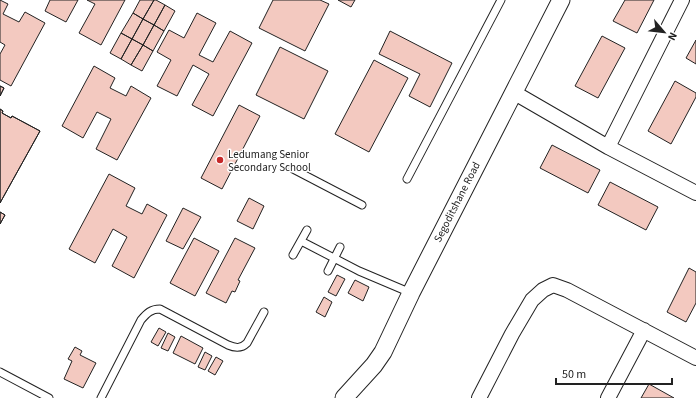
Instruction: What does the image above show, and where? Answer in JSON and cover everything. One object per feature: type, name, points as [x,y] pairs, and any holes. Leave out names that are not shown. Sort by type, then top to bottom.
[{"type":"street","name":"Segoditshane Road","points":[[344,398],[374,365],[383,352],[411,293],[561,0]]},
{"type":"street","points":[[608,146],[682,0]]},
{"type":"street","points":[[513,92],[608,146],[696,193]]},
{"type":"street","points":[[479,398],[512,334],[532,300],[543,290],[553,285],[567,290],[696,358]]},
{"type":"street","points":[[608,398],[644,330]]},
{"type":"lane","points":[[407,179],[500,0]]},
{"type":"lane","points":[[293,169],[362,205]]},
{"type":"lane","points":[[294,255],[307,230]]},
{"type":"lane","points":[[301,241],[359,271],[411,293]]},
{"type":"lane","points":[[328,271],[340,248]]},
{"type":"lane","points":[[101,398],[141,320],[146,313],[153,309],[160,309],[228,345],[238,348],[247,343],[264,312]]},
{"type":"lane","points":[[0,372],[49,398]]},
{"type":"building","points":[[0,0],[8,4],[3,14],[19,22],[25,12],[45,23],[11,86],[0,80],[0,54],[5,45],[0,42]]},
{"type":"building","points":[[50,0],[78,0],[66,22],[45,11]]},
{"type":"building","points":[[87,0],[125,0],[101,45],[79,33],[95,4]]},
{"type":"building","points":[[140,0],[154,0],[143,19],[133,13]]},
{"type":"building","points":[[154,0],[165,5],[154,25],[143,19]]},
{"type":"building","points":[[273,0],[320,0],[329,4],[305,51],[259,28]]},
{"type":"building","points":[[338,0],[355,0],[351,7]]},
{"type":"building","points":[[625,0],[654,0],[637,33],[613,21]]},
{"type":"building","points":[[165,5],[175,11],[164,31],[154,25]]},
{"type":"building","points":[[133,13],[143,19],[132,39],[121,33]]},
{"type":"building","points":[[197,13],[216,23],[199,55],[213,62],[230,31],[252,43],[213,116],[192,105],[209,74],[193,65],[177,96],[157,86],[171,60],[157,52],[169,30],[184,38]]},
{"type":"building","points":[[143,19],[154,25],[143,45],[132,39]]},
{"type":"building","points":[[154,25],[164,31],[153,51],[143,45]]},
{"type":"building","points":[[390,31],[452,63],[430,107],[409,96],[420,74],[379,54]]},
{"type":"building","points":[[121,33],[132,39],[121,59],[110,53]]},
{"type":"building","points":[[602,36],[625,48],[598,98],[575,86]]},
{"type":"building","points":[[132,39],[143,45],[131,65],[121,59]]},
{"type":"building","points":[[696,40],[696,64],[686,58]]},
{"type":"building","points":[[143,45],[153,51],[142,71],[131,65]]},
{"type":"building","points":[[280,47],[328,71],[304,119],[256,95]]},
{"type":"building","points":[[374,60],[408,78],[369,152],[335,134]]},
{"type":"building","points":[[94,66],[115,78],[110,88],[126,96],[131,86],[151,98],[117,160],[96,149],[111,119],[97,112],[83,138],[62,126]]},
{"type":"building","points":[[675,81],[696,93],[696,97],[671,144],[648,131]]},
{"type":"building","points":[[0,86],[4,88],[0,96]]},
{"type":"building","points":[[0,86],[4,88],[0,96]]},
{"type":"building","points":[[239,105],[260,116],[222,189],[201,178]]},
{"type":"building","points":[[0,109],[3,111],[2,113],[11,118],[12,116],[40,131],[0,203]]},
{"type":"building","points":[[0,109],[3,111],[2,113],[11,118],[12,116],[40,131],[0,203]]},
{"type":"building","points":[[552,145],[600,170],[588,193],[540,168]]},
{"type":"building","points":[[109,174],[135,188],[126,206],[142,214],[147,204],[167,215],[134,278],[112,266],[127,237],[113,229],[95,263],[69,249]]},
{"type":"building","points":[[610,182],[658,207],[646,230],[598,205]]},
{"type":"building","points":[[249,198],[264,206],[253,229],[237,221]]},
{"type":"building","points":[[183,208],[201,217],[183,249],[166,241]]},
{"type":"building","points":[[0,212],[5,215],[0,224]]},
{"type":"building","points":[[0,212],[5,215],[0,224]]},
{"type":"building","points":[[194,238],[219,251],[195,296],[170,283]]},
{"type":"building","points":[[235,238],[255,248],[238,280],[240,281],[235,292],[232,291],[226,303],[206,293]]},
{"type":"building","points":[[689,268],[696,272],[696,303],[686,322],[667,312]]},
{"type":"building","points":[[337,275],[345,279],[336,296],[328,292]]},
{"type":"building","points":[[355,280],[369,287],[363,301],[348,293]]},
{"type":"building","points":[[324,297],[332,302],[325,317],[316,312]]},
{"type":"building","points":[[159,328],[166,332],[158,346],[151,342]]},
{"type":"building","points":[[168,333],[175,337],[168,351],[161,348]]},
{"type":"building","points":[[181,336],[203,348],[195,364],[173,353]]},
{"type":"building","points":[[75,347],[82,351],[80,355],[96,363],[83,388],[64,379],[72,361],[68,359]]},
{"type":"building","points":[[205,352],[212,356],[205,370],[198,367]]},
{"type":"building","points":[[216,357],[223,361],[215,375],[208,371]]},
{"type":"building","points":[[649,384],[674,398],[641,398]]},
{"type":"place","name":"Ledumang Senior Secondary School","points":[[220,160]]}]
